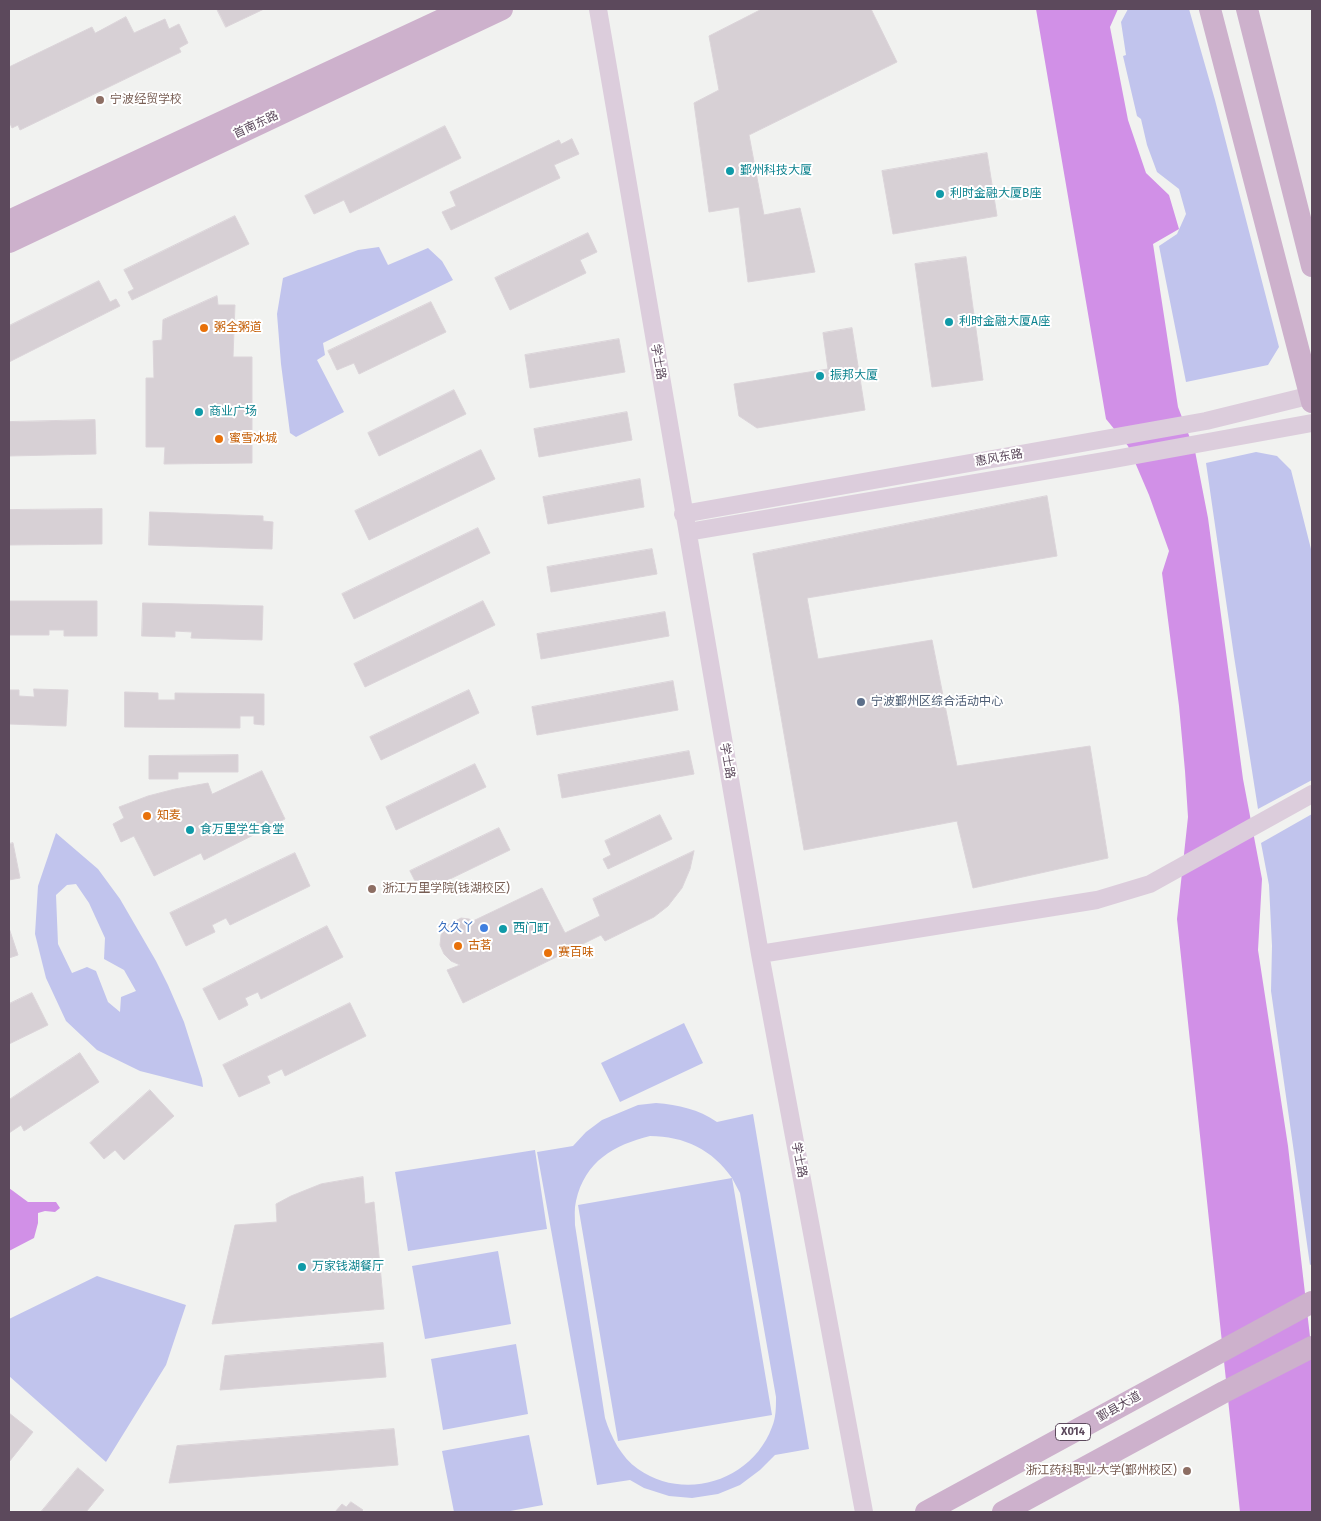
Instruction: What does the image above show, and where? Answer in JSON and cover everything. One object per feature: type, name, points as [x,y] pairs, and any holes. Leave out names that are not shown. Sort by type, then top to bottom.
[{"type":"main road","name":"首南东路","points":[[9,221],[465,9]]},
{"type":"main road","name":"首南东路","points":[[9,242],[502,9]]},
{"type":"main road","points":[[1210,9],[1312,397]]},
{"type":"main road","points":[[1247,9],[1312,266]]},
{"type":"main road","name":"鄞县大道","points":[[926,1512],[1312,1302]]},
{"type":"main road","points":[[1003,1512],[1224,1392],[1312,1347]]},
{"type":"street","name":"学士路","points":[[598,9],[683,514],[688,532],[760,954],[864,1512]]},
{"type":"street","name":"惠风东路","points":[[683,514],[1206,421],[1312,397]]},
{"type":"street","name":"惠风东路","points":[[688,532],[1109,460],[1312,423]]},
{"type":"street","points":[[760,954],[1097,900],[1150,884],[1312,794]]},
{"type":"shaded area","points":[[1036,9],[1118,9],[1110,27],[1128,120],[1146,173],[1169,195],[1179,229],[1153,244],[1178,407],[1195,451],[1208,518],[1243,779],[1262,879],[1258,950],[1288,1146],[1312,1354],[1312,1512],[1240,1512],[1177,919],[1188,817],[1179,706],[1162,573],[1169,551],[1149,495],[1128,446],[1106,419]]},
{"type":"shaded area","points":[[1128,9],[1189,9],[1215,100],[1279,347],[1268,365],[1186,382],[1159,246],[1177,234],[1186,214],[1179,189],[1157,172],[1147,145],[1141,119],[1137,116],[1123,56],[1126,55],[1121,22]]},
{"type":"shaded area","points":[[379,247],[388,265],[428,248],[442,261],[453,280],[323,343],[325,355],[317,360],[344,412],[296,437],[290,433],[281,364],[277,314],[283,278],[358,250]]},
{"type":"shaded area","points":[[1256,452],[1277,456],[1291,470],[1312,553],[1312,780],[1258,809],[1206,463]]},
{"type":"shaded area","points":[[1312,814],[1312,1264],[1310,1265],[1271,991],[1272,946],[1269,885],[1261,843]]},
{"type":"shaded area","points":[[56,833],[98,869],[120,899],[168,985],[184,1022],[203,1087],[140,1071],[97,1050],[66,1021],[46,978],[35,934],[38,886]],"holes":[[[76,884],[89,903],[105,938],[104,959],[124,970],[136,991],[121,997],[120,1012],[108,1002],[96,971],[87,967],[72,973],[58,944],[56,895],[67,885]]]},
{"type":"shaded area","points":[[684,1023],[703,1063],[620,1102],[601,1063]]},
{"type":"shaded area","points":[[656,1103],[680,1106],[703,1114],[717,1122],[753,1114],[809,1449],[775,1455],[760,1470],[740,1485],[718,1494],[692,1498],[669,1496],[644,1488],[630,1480],[597,1485],[537,1152],[573,1146],[586,1132],[602,1120],[638,1105]],"holes":[[[650,1136],[686,1142],[707,1152],[724,1168],[740,1193],[776,1397],[776,1409],[772,1427],[762,1446],[749,1461],[733,1473],[715,1481],[696,1484],[676,1484],[656,1479],[638,1469],[627,1459],[617,1446],[605,1418],[575,1225],[576,1201],[580,1187],[586,1175],[603,1157],[625,1144]]]},
{"type":"shaded area","points":[[535,1150],[547,1229],[408,1251],[395,1172]]},
{"type":"shaded area","points":[[732,1178],[772,1415],[618,1441],[578,1205]]},
{"type":"shaded area","points":[[9,1188],[28,1202],[56,1202],[60,1208],[55,1212],[45,1211],[38,1213],[38,1223],[34,1238],[9,1251]]},
{"type":"shaded area","points":[[498,1251],[511,1324],[425,1339],[412,1266]]},
{"type":"shaded area","points":[[97,1276],[186,1305],[166,1365],[106,1462],[9,1376],[9,1319]]},
{"type":"shaded area","points":[[516,1344],[528,1414],[443,1430],[431,1359]]},
{"type":"shaded area","points":[[529,1435],[543,1505],[505,1512],[454,1512],[442,1451]]},
{"type":"building","points":[[217,9],[264,9],[226,27]]},
{"type":"building","name":"鄞州科技大厦","points":[[760,9],[871,9],[897,62],[749,135],[764,215],[800,208],[815,272],[748,282],[739,207],[709,212],[694,103],[719,90],[709,36]]},
{"type":"building","points":[[126,17],[134,33],[165,19],[169,29],[179,24],[188,43],[179,48],[181,52],[20,130],[18,125],[12,128],[9,121],[9,67],[92,27],[95,33]]},
{"type":"building","points":[[445,126],[461,158],[350,213],[344,200],[314,214],[305,196]]},
{"type":"building","points":[[572,139],[579,154],[554,165],[560,178],[451,230],[442,212],[456,206],[450,192],[559,140],[561,144]]},
{"type":"building","name":"利时金融大厦B座","points":[[987,153],[997,216],[893,234],[882,171]]},
{"type":"building","points":[[235,216],[249,244],[132,300],[128,292],[134,289],[124,270]]},
{"type":"building","points":[[588,233],[597,252],[580,260],[586,273],[510,310],[495,278]]},
{"type":"building","name":"利时金融大厦A座","points":[[966,257],[983,380],[932,387],[915,264]]},
{"type":"building","points":[[99,281],[110,302],[116,299],[120,306],[9,362],[9,326]]},
{"type":"building","name":"商业广场","points":[[217,296],[218,305],[235,305],[233,357],[252,357],[252,463],[164,464],[165,447],[146,447],[146,378],[154,378],[153,341],[162,340],[163,320]]},
{"type":"building","points":[[431,302],[446,332],[359,374],[354,363],[337,370],[328,351]]},
{"type":"building","name":"振邦大厦","points":[[852,328],[865,410],[757,428],[739,416],[734,384],[828,369],[823,333]]},
{"type":"building","points":[[619,339],[625,372],[530,388],[525,355]]},
{"type":"building","points":[[454,390],[466,414],[379,456],[368,433]]},
{"type":"building","points":[[627,412],[632,440],[539,457],[534,429]]},
{"type":"building","points":[[95,420],[96,454],[9,456],[9,422]]},
{"type":"building","points":[[481,450],[495,479],[369,540],[355,511]]},
{"type":"building","points":[[640,479],[644,507],[548,524],[543,497]]},
{"type":"building","name":"宁波鄞州区综合活动中心","points":[[1047,496],[1057,556],[807,598],[818,659],[932,640],[957,766],[1090,746],[1108,858],[973,888],[957,821],[804,850],[753,554]]},
{"type":"building","points":[[102,509],[102,544],[9,545],[9,510]]},
{"type":"building","points":[[150,512],[263,516],[263,521],[273,522],[272,549],[149,545]]},
{"type":"building","points":[[478,528],[490,553],[354,619],[342,594]]},
{"type":"building","points":[[652,549],[657,574],[551,592],[547,567]]},
{"type":"building","points":[[9,601],[97,601],[97,636],[64,636],[64,630],[49,630],[49,635],[9,635]]},
{"type":"building","points":[[483,601],[495,625],[365,687],[354,664]]},
{"type":"building","points":[[143,603],[263,606],[262,640],[191,638],[192,632],[175,631],[175,637],[142,636]]},
{"type":"building","points":[[665,612],[669,636],[541,659],[537,634]]},
{"type":"building","points":[[673,681],[678,710],[537,735],[532,707]]},
{"type":"building","points":[[34,689],[68,690],[66,726],[9,724],[9,690],[19,690],[19,696],[34,697]]},
{"type":"building","points":[[469,690],[479,713],[381,760],[370,737]]},
{"type":"building","points":[[125,692],[158,693],[158,700],[175,700],[175,693],[264,694],[264,725],[254,724],[254,716],[240,716],[240,728],[125,727]]},
{"type":"building","points":[[689,751],[694,774],[562,798],[558,775]]},
{"type":"building","points":[[238,755],[238,772],[178,772],[178,779],[149,779],[149,756]]},
{"type":"building","points":[[475,764],[486,787],[396,830],[386,807]]},
{"type":"building","name":"食万里学生食堂","points":[[262,771],[285,819],[204,860],[201,853],[154,876],[134,836],[121,842],[113,824],[124,818],[119,807],[148,796],[208,783],[212,794]]},
{"type":"building","points":[[660,815],[672,839],[608,869],[603,859],[611,855],[605,841]]},
{"type":"building","points":[[499,828],[510,850],[421,893],[410,871]]},
{"type":"building","points":[[13,843],[20,878],[9,880],[9,844]]},
{"type":"building","name":"西门町","points":[[694,851],[690,869],[682,888],[668,906],[654,917],[605,941],[601,935],[463,1003],[447,970],[460,965],[451,961],[444,954],[440,945],[441,935],[446,926],[461,918],[473,921],[542,888],[565,933],[600,916],[593,899]]},
{"type":"building","points":[[295,853],[310,886],[230,925],[226,918],[212,925],[215,932],[186,946],[170,913]]},
{"type":"building","points":[[327,926],[343,957],[261,999],[258,992],[245,998],[248,1005],[219,1020],[203,989]]},
{"type":"building","points":[[9,928],[18,955],[9,958]]},
{"type":"building","points":[[32,993],[48,1025],[9,1044],[9,1004]]},
{"type":"building","points":[[350,1003],[366,1036],[285,1076],[282,1069],[267,1076],[270,1083],[239,1097],[223,1065]]},
{"type":"building","points":[[80,1053],[99,1082],[24,1131],[21,1125],[9,1133],[9,1100]]},
{"type":"building","points":[[150,1090],[174,1116],[124,1160],[115,1150],[104,1159],[90,1143]]},
{"type":"building","name":"万家钱湖餐厅","points":[[363,1177],[365,1204],[374,1202],[384,1309],[212,1324],[235,1225],[277,1222],[276,1204],[291,1196],[321,1184]]},
{"type":"building","points":[[383,1343],[386,1377],[220,1390],[225,1356]]},
{"type":"building","points":[[9,1413],[33,1432],[9,1462]]},
{"type":"building","points":[[394,1429],[398,1465],[169,1483],[177,1446]]},
{"type":"building","points":[[78,1468],[104,1490],[86,1512],[41,1512]]},
{"type":"building","points":[[351,1502],[363,1510],[361,1512],[335,1512],[342,1504],[346,1507]]},
{"type":"place","name":"宁波经贸学校","points":[[100,100]]},
{"type":"place","name":"鄞州科技大厦","points":[[730,171]]},
{"type":"place","name":"利时金融大厦B座","points":[[940,194]]},
{"type":"place","name":"利时金融大厦A座","points":[[949,322]]},
{"type":"place","name":"粥全粥道","points":[[204,328]]},
{"type":"place","name":"振邦大厦","points":[[820,376]]},
{"type":"place","name":"商业广场","points":[[199,412]]},
{"type":"place","name":"蜜雪冰城","points":[[219,439]]},
{"type":"place","name":"宁波鄞州区综合活动中心","points":[[861,702]]},
{"type":"place","name":"知麦","points":[[147,816]]},
{"type":"place","name":"食万里学生食堂","points":[[190,830]]},
{"type":"place","name":"浙江万里学院(钱湖校区)","points":[[372,889]]},
{"type":"place","name":"久久丫","points":[[484,928]]},
{"type":"place","name":"西门町","points":[[503,929]]},
{"type":"place","name":"古茗","points":[[458,946]]},
{"type":"place","name":"赛百味","points":[[548,953]]},
{"type":"place","name":"万家钱湖餐厅","points":[[302,1267]]},
{"type":"place","name":"浙江药科职业大学(鄞州校区)","points":[[1187,1471]]}]
